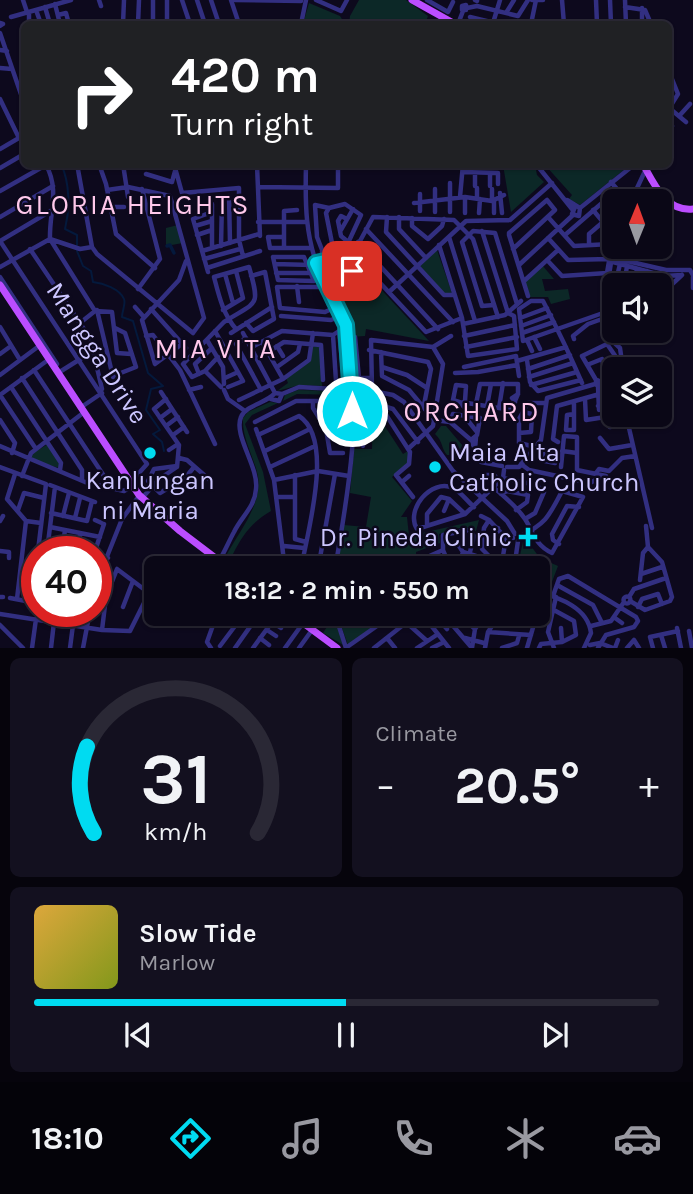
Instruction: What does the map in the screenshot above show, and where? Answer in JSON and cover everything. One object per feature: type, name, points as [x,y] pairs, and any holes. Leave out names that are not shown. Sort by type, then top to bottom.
[{"type":"main road","points":[[412,0],[438,21]]},
{"type":"main road","points":[[645,168],[666,200],[678,208],[693,209]]},
{"type":"main road","points":[[0,285],[131,484],[141,496],[213,556]]},
{"type":"main road","points":[[308,626],[332,647]]},
{"type":"street","points":[[23,0],[29,21]]},
{"type":"street","points":[[38,0],[48,21]]},
{"type":"street","points":[[11,17],[70,0]]},
{"type":"street","points":[[123,21],[124,0]]},
{"type":"street","points":[[138,21],[139,0]]},
{"type":"street","points":[[153,0],[153,21]]},
{"type":"street","points":[[167,0],[167,21]]},
{"type":"street","points":[[182,0],[189,21]]},
{"type":"street","points":[[197,0],[204,21]]},
{"type":"street","points":[[211,0],[218,21]]},
{"type":"street","points":[[238,21],[233,0],[304,1],[299,21]]},
{"type":"street","points":[[316,0],[341,11],[347,0]]},
{"type":"street","points":[[427,0],[448,12],[452,1],[464,8]]},
{"type":"street","points":[[493,21],[500,0]]},
{"type":"street","points":[[506,13],[514,0]]},
{"type":"street","points":[[454,21],[464,8],[477,2],[495,11],[518,16],[528,0]]},
{"type":"street","points":[[528,0],[542,0]]},
{"type":"street","points":[[528,0],[535,8]]},
{"type":"street","points":[[528,0],[535,8]]},
{"type":"street","points":[[562,0],[564,21]]},
{"type":"street","points":[[596,0],[597,21]]},
{"type":"street","points":[[610,0],[611,21]]},
{"type":"street","points":[[625,0],[626,21]]},
{"type":"street","points":[[56,3],[59,21]]},
{"type":"street","points":[[625,7],[642,8]]},
{"type":"street","points":[[532,21],[535,8]]},
{"type":"street","points":[[642,8],[642,21]]},
{"type":"street","points":[[642,8],[649,21]]},
{"type":"street","points":[[41,9],[41,21]]},
{"type":"street","points":[[58,15],[66,13],[68,21]]},
{"type":"street","points":[[470,17],[485,21]]},
{"type":"street","points":[[0,33],[21,94]]},
{"type":"street","points":[[0,50],[8,51]]},
{"type":"street","points":[[0,68],[12,69]]},
{"type":"street","points":[[672,79],[678,94],[672,103]]},
{"type":"street","points":[[0,99],[21,134]]},
{"type":"street","points":[[680,115],[690,104]]},
{"type":"street","points":[[672,110],[686,122]]},
{"type":"street","points":[[0,148],[21,137]]},
{"type":"street","points":[[0,168],[21,156]]},
{"type":"street","points":[[0,191],[39,168]]},
{"type":"street","points":[[48,168],[53,178],[54,209],[50,240],[96,311],[113,377],[135,369],[125,333],[114,328]]},
{"type":"street","points":[[78,168],[92,247],[191,332],[204,318],[186,273],[186,255],[170,196],[128,187],[107,190]]},
{"type":"street","points":[[100,168],[119,239],[155,268]]},
{"type":"street","points":[[123,168],[128,197]]},
{"type":"street","points":[[146,174],[172,181],[174,168]]},
{"type":"street","points":[[174,168],[183,192],[239,188],[239,240],[243,256]]},
{"type":"street","points":[[202,251],[260,235],[258,168]]},
{"type":"street","points":[[306,168],[305,222],[311,248],[321,262],[328,267],[340,296],[365,282],[343,260],[342,250],[361,215],[345,204],[329,208],[315,205],[315,226],[322,252],[321,262],[331,307]]},
{"type":"street","points":[[259,187],[338,188],[338,168]]},
{"type":"street","points":[[463,168],[475,173],[493,169]]},
{"type":"street","points":[[463,168],[493,169],[498,173],[498,184]]},
{"type":"street","points":[[463,168],[464,213]]},
{"type":"street","points":[[519,265],[575,210],[630,168]]},
{"type":"street","points":[[634,189],[644,168]]},
{"type":"street","points":[[493,169],[491,187],[494,213]]},
{"type":"street","points":[[540,169],[575,210]]},
{"type":"street","points":[[475,173],[480,213]]},
{"type":"street","points":[[611,182],[616,189]]},
{"type":"street","points":[[450,183],[450,212]]},
{"type":"street","points":[[388,292],[469,220],[510,220],[552,183]]},
{"type":"street","points":[[0,217],[53,186]]},
{"type":"street","points":[[81,188],[90,186]]},
{"type":"street","points":[[138,289],[160,259],[142,189]]},
{"type":"street","points":[[435,189],[435,212]]},
{"type":"street","points":[[420,194],[417,203],[420,211]]},
{"type":"street","points":[[417,203],[462,197],[493,201],[502,195],[502,213]]},
{"type":"street","points":[[229,196],[230,243]]},
{"type":"street","points":[[513,249],[555,209],[546,200],[509,234],[513,249],[528,296]]},
{"type":"street","points":[[220,246],[222,201]]},
{"type":"street","points":[[565,236],[602,202]]},
{"type":"street","points":[[101,203],[124,207]]},
{"type":"street","points":[[212,204],[212,248]]},
{"type":"street","points":[[84,207],[93,205]]},
{"type":"street","points":[[329,208],[326,222],[333,248]]},
{"type":"street","points":[[0,241],[54,209]]},
{"type":"street","points":[[347,241],[340,231],[352,209]]},
{"type":"street","points":[[284,247],[284,211],[297,210]]},
{"type":"street","points":[[593,210],[602,221]]},
{"type":"street","points":[[212,212],[193,219],[207,270],[260,251]]},
{"type":"street","points":[[494,305],[482,306],[462,242],[469,234],[493,232],[519,303],[508,313],[498,317],[453,322],[429,333],[352,253],[373,217],[452,220],[469,234],[494,305],[498,317]]},
{"type":"street","points":[[387,217],[386,232],[444,295],[454,295]]},
{"type":"street","points":[[399,217],[399,229],[426,258]]},
{"type":"street","points":[[548,217],[574,246],[602,244]]},
{"type":"street","points":[[411,218],[412,226],[428,239],[442,226],[444,219]]},
{"type":"street","points":[[195,226],[212,221]]},
{"type":"street","points":[[258,222],[305,222]]},
{"type":"street","points":[[589,245],[589,234],[602,223]]},
{"type":"street","points":[[366,229],[453,322]]},
{"type":"street","points":[[197,235],[212,230]]},
{"type":"street","points":[[482,231],[508,313],[514,316],[523,341],[602,316]]},
{"type":"street","points":[[284,237],[268,237],[270,248],[311,248]]},
{"type":"street","points":[[449,237],[475,321]]},
{"type":"street","points":[[548,238],[568,260],[612,260],[666,270],[690,270],[693,288]]},
{"type":"street","points":[[200,243],[212,239]]},
{"type":"street","points":[[0,267],[50,240],[78,248],[92,247]]},
{"type":"street","name":"Mangga Drive","points":[[0,241],[147,464],[131,484]]},
{"type":"street","points":[[358,242],[438,329]]},
{"type":"street","points":[[439,245],[462,321],[469,358],[518,348],[519,309],[531,301],[544,301],[582,381],[539,392],[531,385],[527,360]]},
{"type":"street","points":[[322,252],[333,248],[342,250]]},
{"type":"street","points":[[22,476],[36,449],[69,424],[102,393],[90,338],[30,249]]},
{"type":"street","points":[[204,260],[240,249]]},
{"type":"street","points":[[523,281],[558,250]]},
{"type":"street","points":[[177,254],[186,255]]},
{"type":"street","points":[[328,267],[343,260]]},
{"type":"street","points":[[547,260],[562,276],[607,273],[612,260]]},
{"type":"street","points":[[612,260],[655,273]]},
{"type":"street","points":[[610,273],[612,260]]},
{"type":"street","points":[[307,265],[310,273],[276,273],[275,264],[307,265],[321,262]]},
{"type":"street","points":[[618,273],[620,264]]},
{"type":"street","points":[[626,273],[627,266]]},
{"type":"street","points":[[218,357],[202,372],[190,376],[183,362],[229,319],[255,302],[257,293],[249,267],[214,277],[223,310],[229,319],[236,328]]},
{"type":"street","points":[[636,273],[637,269]]},
{"type":"street","points":[[175,270],[186,273]]},
{"type":"street","points":[[223,310],[243,298],[236,271]]},
{"type":"street","points":[[351,290],[345,275],[352,271]]},
{"type":"street","points":[[246,323],[253,331],[274,319],[265,272],[251,276]]},
{"type":"street","points":[[143,316],[158,305],[186,273]]},
{"type":"street","points":[[225,274],[233,303]]},
{"type":"street","points":[[672,276],[682,276],[672,284]]},
{"type":"street","points":[[0,277],[59,372],[93,351]]},
{"type":"street","points":[[297,286],[299,302]]},
{"type":"street","points":[[331,307],[280,308],[277,287],[322,287],[331,307],[347,330],[352,390],[349,476],[337,556]]},
{"type":"street","points":[[135,307],[143,316],[155,365],[184,346],[151,309]]},
{"type":"street","points":[[231,334],[236,328],[272,307]]},
{"type":"street","points":[[520,318],[547,308]]},
{"type":"street","points":[[80,323],[96,311],[112,312],[117,353],[131,354]]},
{"type":"street","points":[[464,336],[518,326],[551,315]]},
{"type":"street","points":[[281,316],[338,317]]},
{"type":"street","points":[[574,339],[573,336],[587,324],[602,316]]},
{"type":"street","points":[[338,317],[339,325]]},
{"type":"street","points":[[522,333],[554,322]]},
{"type":"street","points":[[0,327],[20,360]]},
{"type":"street","points":[[202,331],[218,357],[228,399],[245,411]]},
{"type":"street","points":[[212,348],[195,364],[202,372],[224,385],[242,383],[215,331]]},
{"type":"street","points":[[251,347],[282,331],[333,335],[340,333],[344,381]]},
{"type":"street","points":[[239,400],[272,385],[309,360],[313,334]]},
{"type":"street","points":[[146,336],[153,335],[169,355],[215,444]]},
{"type":"street","points":[[261,390],[236,344],[245,335],[275,393]]},
{"type":"street","points":[[333,335],[336,381]]},
{"type":"street","points":[[371,390],[369,342],[374,338],[433,347],[451,336]]},
{"type":"street","points":[[466,347],[517,337]]},
{"type":"street","points":[[534,337],[540,349]]},
{"type":"street","points":[[355,338],[359,378],[370,378]]},
{"type":"street","points":[[527,340],[532,351]]},
{"type":"street","points":[[262,342],[282,379]]},
{"type":"street","points":[[268,352],[284,342],[321,345],[324,384]]},
{"type":"street","points":[[602,406],[598,408],[597,383],[582,356],[605,343],[616,357]]},
{"type":"street","points":[[277,367],[299,352],[300,344]]},
{"type":"street","points":[[0,354],[11,346]]},
{"type":"street","points":[[0,375],[39,346]]},
{"type":"street","points":[[277,346],[283,356]]},
{"type":"street","points":[[408,449],[427,433],[434,420],[443,364],[433,347]]},
{"type":"street","points":[[454,373],[464,374],[517,363],[566,347]]},
{"type":"street","points":[[369,350],[428,362],[430,369],[424,406]]},
{"type":"street","points":[[381,352],[382,376],[409,390],[434,420],[450,422],[475,436]]},
{"type":"street","points":[[528,369],[570,355]]},
{"type":"street","points":[[476,404],[481,383],[517,383],[518,394],[512,398],[516,402],[510,410],[464,403],[453,400],[454,388],[464,374],[516,356],[519,376]]},
{"type":"street","points":[[587,365],[602,359]]},
{"type":"street","points":[[36,449],[0,395],[48,360]]},
{"type":"street","points":[[529,377],[573,363]]},
{"type":"street","points":[[382,367],[407,374],[427,388]]},
{"type":"street","points":[[34,370],[106,479],[105,486]]},
{"type":"street","points":[[224,385],[238,372]]},
{"type":"street","points":[[531,385],[577,372]]},
{"type":"street","points":[[464,374],[466,386],[463,416],[475,436]]},
{"type":"street","points":[[22,378],[82,471],[82,480]]},
{"type":"street","points":[[481,462],[504,468],[514,468],[521,464],[542,437],[545,403],[549,397],[602,382]]},
{"type":"street","points":[[499,408],[503,383]]},
{"type":"street","points":[[275,393],[282,394],[299,387],[324,384],[352,390],[371,390],[376,394],[393,395],[404,402],[453,471],[507,521],[516,537],[515,556]]},
{"type":"street","points":[[487,406],[491,384]]},
{"type":"street","points":[[11,387],[61,463],[60,470]]},
{"type":"street","points":[[189,390],[201,387]]},
{"type":"street","points":[[161,392],[186,430],[173,435]]},
{"type":"street","points":[[225,556],[226,547],[250,509],[257,489],[256,476],[240,429],[240,420],[245,411],[271,399],[275,393]]},
{"type":"street","points":[[280,404],[282,394]]},
{"type":"street","points":[[376,394],[377,404],[408,449],[408,464],[396,475],[414,497]]},
{"type":"street","points":[[558,442],[553,439],[556,406],[602,394]]},
{"type":"street","points":[[112,546],[122,519],[141,496],[177,467],[178,444],[155,408],[166,399]]},
{"type":"street","points":[[271,399],[280,404]]},
{"type":"street","points":[[585,399],[586,420],[602,418]]},
{"type":"street","points":[[255,422],[280,404],[296,401],[335,404],[336,435],[328,435]]},
{"type":"street","points":[[313,401],[328,435],[330,453],[343,453]]},
{"type":"street","points":[[545,403],[531,401],[523,412],[519,419],[519,443],[545,450],[577,453]]},
{"type":"street","points":[[574,402],[575,414],[574,430],[565,428],[567,415],[575,414]]},
{"type":"street","points":[[363,446],[361,405],[377,404],[397,412],[418,442]]},
{"type":"street","points":[[160,418],[172,409]]},
{"type":"street","points":[[520,433],[531,432],[532,414],[523,412]]},
{"type":"street","points":[[450,422],[452,414],[480,418],[475,436]]},
{"type":"street","points":[[166,426],[178,417]]},
{"type":"street","points":[[284,556],[278,498],[271,467],[257,432],[301,417],[310,429],[318,471],[303,556]]},
{"type":"street","points":[[0,420],[15,443],[12,453]]},
{"type":"street","points":[[544,420],[555,422]]},
{"type":"street","points":[[627,427],[649,527],[648,547],[643,553],[640,580]]},
{"type":"street","points":[[265,451],[310,429]]},
{"type":"street","points":[[561,467],[560,452],[564,436],[577,437],[577,470],[606,476]]},
{"type":"street","points":[[600,438],[609,449],[632,445]]},
{"type":"street","points":[[169,450],[178,444]]},
{"type":"street","points":[[0,446],[28,460],[82,480],[124,491],[131,484]]},
{"type":"street","points":[[271,467],[315,446]]},
{"type":"street","points":[[545,450],[540,460],[553,463],[560,452]]},
{"type":"street","points":[[521,464],[529,470],[590,483],[597,476],[599,469],[609,471],[622,458],[635,456]]},
{"type":"street","points":[[179,458],[211,481]]},
{"type":"street","points":[[177,467],[186,477]]},
{"type":"street","points":[[177,467],[153,470],[148,479],[152,486],[160,493],[186,477],[194,467]]},
{"type":"street","points":[[0,475],[1,468],[94,501],[87,521],[51,513]]},
{"type":"street","points":[[203,475],[210,468]]},
{"type":"street","points":[[474,507],[460,493],[446,485],[431,490],[418,505],[414,522],[417,530],[465,514],[474,507],[501,479],[504,468]]},
{"type":"street","points":[[274,480],[318,471],[349,476]]},
{"type":"street","points":[[15,474],[7,499],[26,521],[17,600]]},
{"type":"street","points":[[320,556],[335,474]]},
{"type":"street","points":[[295,475],[295,539],[306,542]]},
{"type":"street","points":[[483,475],[536,485],[544,492],[535,513],[525,519]]},
{"type":"street","points":[[402,482],[409,476]]},
{"type":"street","points":[[40,536],[44,498],[50,485]]},
{"type":"street","points":[[49,536],[50,485]]},
{"type":"street","points":[[409,492],[415,487]]},
{"type":"street","points":[[493,487],[525,519],[530,531],[542,548],[550,552],[555,552],[583,497],[562,491],[547,521],[530,531],[516,537],[506,538]]},
{"type":"street","points":[[501,494],[508,491],[528,495],[527,502],[516,510]]},
{"type":"street","points":[[18,510],[24,493],[44,498]]},
{"type":"street","points":[[63,516],[69,493]]},
{"type":"street","points":[[278,498],[295,497]]},
{"type":"street","points":[[427,526],[426,517],[435,501],[442,497],[449,499],[465,514]]},
{"type":"street","points":[[75,518],[80,498]]},
{"type":"street","points":[[444,511],[449,499]]},
{"type":"street","points":[[559,544],[552,540],[552,534],[568,505],[579,507]]},
{"type":"street","points":[[481,516],[489,520],[506,538],[502,562],[496,563],[482,549],[484,528],[489,520]]},
{"type":"street","points":[[95,520],[104,524],[100,536]]},
{"type":"street","points":[[26,521],[41,523]]},
{"type":"street","points":[[50,527],[95,536]]},
{"type":"street","points":[[491,544],[498,528]]},
{"type":"street","points":[[64,536],[65,530]]},
{"type":"street","points":[[445,556],[443,535],[469,530],[474,536],[470,552]]},
{"type":"street","points":[[457,543],[463,552]]},
{"type":"street","points":[[284,546],[304,548]]},
{"type":"street","points":[[628,600],[645,610],[672,597],[663,567],[648,547]]},
{"type":"street","points":[[430,556],[443,550]]},
{"type":"street","points":[[0,551],[9,552],[9,558]]},
{"type":"street","points":[[463,552],[470,552],[474,556]]},
{"type":"street","points":[[462,556],[463,552]]},
{"type":"street","points":[[641,574],[663,567]]},
{"type":"street","points":[[83,648],[87,627],[102,630],[130,631],[149,593],[117,569],[104,605],[102,630]]},
{"type":"street","points":[[551,646],[548,632],[554,596],[564,575],[636,617],[637,625],[606,635],[599,645]]},
{"type":"street","points":[[591,626],[615,618],[634,589],[666,578]]},
{"type":"street","points":[[123,607],[133,581]]},
{"type":"street","points":[[557,585],[593,605],[602,624]]},
{"type":"street","points":[[638,607],[642,599],[658,594],[662,604]]},
{"type":"street","points":[[550,595],[582,611],[591,626],[586,647],[599,645],[614,648],[618,640]]},
{"type":"street","points":[[10,598],[21,601]]},
{"type":"street","points":[[539,648],[541,644],[551,646],[574,638],[577,625],[552,609]]},
{"type":"street","points":[[0,614],[21,617]]},
{"type":"street","points":[[615,618],[622,623]]},
{"type":"street","points":[[0,625],[23,648]]},
{"type":"street","points":[[211,648],[207,642],[213,626]]},
{"type":"street","points":[[220,646],[235,626]]},
{"type":"street","points":[[234,648],[250,626]]},
{"type":"street","points":[[254,648],[269,626]]},
{"type":"street","points":[[285,648],[301,626]]},
{"type":"street","points":[[339,626],[346,648],[377,626]]},
{"type":"street","points":[[374,648],[382,645],[402,626]]},
{"type":"street","points":[[408,626],[427,641]]},
{"type":"street","points":[[431,626],[449,648]]},
{"type":"street","points":[[454,626],[472,648]]},
{"type":"street","points":[[471,626],[475,629]]},
{"type":"street","points":[[472,648],[477,626]]},
{"type":"street","points":[[464,638],[485,645],[492,626]]},
{"type":"street","points":[[527,648],[534,626]]},
{"type":"street","points":[[32,648],[35,627]]},
{"type":"street","points":[[51,648],[53,627]]},
{"type":"street","points":[[70,648],[73,627]]},
{"type":"street","points":[[561,628],[562,642]]},
{"type":"street","points":[[267,629],[276,636]]},
{"type":"street","points":[[299,648],[312,629]]},
{"type":"street","points":[[653,648],[650,637],[677,629],[680,647],[692,647],[689,631]]},
{"type":"street","points":[[488,632],[500,638],[531,635]]},
{"type":"street","points":[[417,648],[438,634]]},
{"type":"street","points":[[661,635],[665,648]]},
{"type":"street","points":[[502,648],[517,643],[519,636]]},
{"type":"street","points":[[260,638],[270,645]]},
{"type":"street","points":[[387,638],[395,648]]},
{"type":"street","points":[[627,648],[634,640],[639,648]]},
{"type":"street","points":[[432,648],[444,642]]},
{"type":"green space","points":[[359,0],[406,0],[428,16],[426,21],[349,21]]},
{"type":"green space","points":[[309,3],[340,16],[343,21],[304,21]]},
{"type":"green space","points":[[504,168],[536,168],[537,175],[544,182],[511,212]]},
{"type":"green space","points":[[548,168],[626,168],[580,205],[569,199],[572,195]]},
{"type":"green space","points":[[178,225],[183,243],[166,246],[166,228]]},
{"type":"green space","points":[[437,250],[452,293],[446,295],[420,266]]},
{"type":"green space","points":[[542,265],[554,279],[542,279],[545,291],[568,289],[570,299],[551,304],[548,297],[530,297],[525,281]]},
{"type":"green space","points":[[375,283],[429,341],[366,329],[365,336],[349,337],[336,306]]},
{"type":"green space","points":[[313,346],[320,347],[322,386],[300,385],[277,391],[288,383],[286,378],[310,360]]},
{"type":"green space","points":[[298,390],[333,391],[340,395],[297,394],[283,401],[285,395]]},
{"type":"green space","points":[[270,402],[278,403],[252,415],[245,424],[263,472],[271,511],[249,529],[233,554],[227,554],[250,515],[258,494],[257,472],[246,438],[243,418],[248,412]]},
{"type":"green space","points":[[316,408],[335,409],[335,434],[329,433]]},
{"type":"green space","points":[[373,408],[403,454],[408,451],[408,464],[392,477],[412,501],[401,517],[407,517],[409,536],[479,520],[476,531],[463,527],[439,534],[440,543],[416,552],[416,556],[339,556],[344,525],[366,527],[371,497],[350,493],[354,449],[372,449]]},
{"type":"green space","points":[[441,426],[446,426],[463,446],[456,455],[447,455],[435,434]]},
{"type":"green space","points":[[48,444],[60,463],[59,468],[30,459],[30,455]]},
{"type":"green space","points":[[524,537],[538,556],[520,556]]},
{"type":"green space","points":[[550,562],[558,566],[550,587]]},
{"type":"green space","points":[[328,626],[338,626],[345,646],[323,633]]},
{"type":"green space","points":[[341,626],[374,626],[348,645]]},
{"type":"waterway","points":[[20,38],[21,47]]},
{"type":"waterway","points":[[62,168],[68,196],[65,229],[77,235],[77,245]]},
{"type":"waterway","points":[[167,246],[170,245],[174,253]]},
{"type":"waterway","points":[[77,251],[83,266],[91,271],[93,282],[111,287],[122,295],[125,303],[122,317],[133,321],[148,373],[163,386],[151,389],[146,410],[160,430],[153,434],[162,442],[164,451]]},
{"type":"place","name":"Kanlungan ni Maria","points":[[150,453]]},
{"type":"place","name":"Maia Alta Catholic Church","points":[[435,467]]},
{"type":"place","name":"Dr. Pineda Clinic","points":[[528,537]]},
{"type":"district","name":"GLORIA HEIGHTS","points":[[133,204]]},
{"type":"district","name":"MIA VITA","points":[[216,348]]},
{"type":"district","name":"ORCHARD","points":[[472,411]]},
{"type":"route","points":[[352,271],[343,260],[328,267],[325,261],[316,263],[346,325],[352,374],[352,411]]}]
